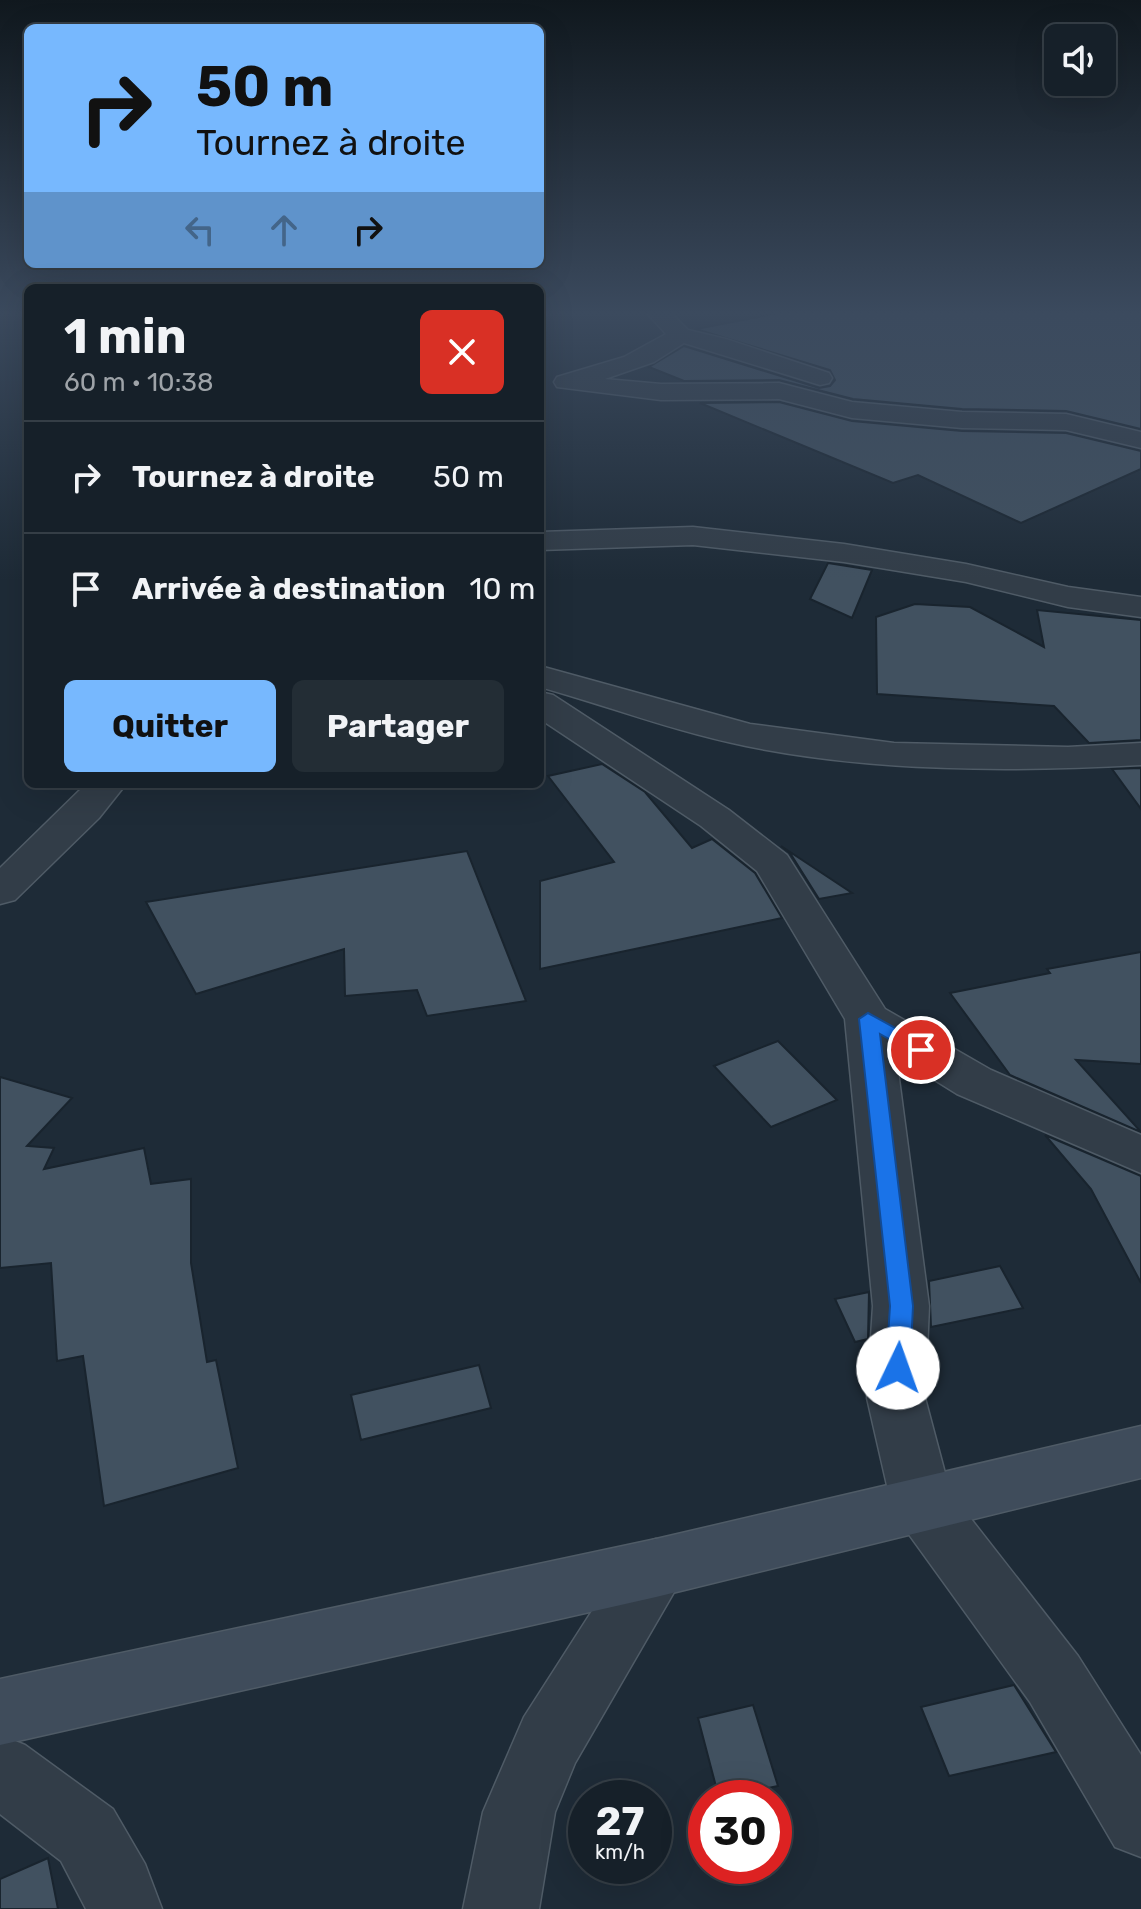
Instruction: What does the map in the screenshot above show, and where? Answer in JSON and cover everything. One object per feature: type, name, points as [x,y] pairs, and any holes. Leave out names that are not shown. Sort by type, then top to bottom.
[{"type":"main road","points":[[0,1712],[656,1568],[1141,1452]]},
{"type":"street","points":[[822,402],[852,410],[962,420],[1066,422],[1141,440]]},
{"type":"street","points":[[846,402],[852,410]]},
{"type":"street","points":[[544,541],[708,538],[859,556],[966,573],[1068,597],[1141,607]]},
{"type":"street","points":[[544,677],[762,737],[894,754],[1068,758],[1141,754]]},
{"type":"street","points":[[544,706],[715,818],[773,864],[868,1019],[901,1306],[896,1398],[922,1503],[1054,1679],[1141,1821]]},
{"type":"street","points":[[0,891],[85,810],[104,788]]},
{"type":"street","points":[[868,1019],[974,1082],[1141,1155]]},
{"type":"street","points":[[501,1909],[519,1812],[549,1741],[656,1568]]},
{"type":"street","points":[[0,1770],[87,1835],[118,1891],[124,1909]]},
{"type":"building","points":[[779,402],[852,421],[962,431],[1066,433],[1141,451],[1141,469],[1021,523],[918,475],[893,483],[700,403]]},
{"type":"building","points":[[887,402],[1141,402],[1141,429],[1066,411],[962,409]]},
{"type":"building","points":[[828,563],[872,570],[852,618],[810,599]]},
{"type":"building","points":[[915,604],[970,607],[1044,647],[1037,610],[1141,620],[1141,740],[1089,743],[1054,706],[877,694],[876,617]]},
{"type":"building","points":[[602,764],[645,792],[692,848],[712,839],[755,873],[782,918],[540,969],[540,881],[614,862],[548,776]]},
{"type":"building","points":[[1141,768],[1141,809],[1112,769]]},
{"type":"building","points":[[781,846],[852,893],[819,899],[790,853]]},
{"type":"building","points":[[467,851],[526,1001],[427,1016],[417,990],[345,996],[344,949],[196,994],[146,902]]},
{"type":"building","points":[[1141,952],[1141,1064],[1076,1060],[1141,1132],[1010,1075],[950,993],[1050,973],[1047,969]]},
{"type":"building","points":[[778,1041],[837,1100],[771,1127],[714,1066]]},
{"type":"building","points":[[0,1077],[72,1098],[27,1146],[54,1148],[44,1169],[144,1148],[151,1184],[191,1179],[191,1263],[207,1362],[216,1360],[238,1468],[104,1506],[83,1356],[57,1361],[51,1263],[0,1268]]},
{"type":"building","points":[[1045,1135],[1141,1176],[1141,1283],[1091,1189]]},
{"type":"building","points":[[1000,1266],[1023,1308],[931,1327],[929,1281]]},
{"type":"building","points":[[869,1292],[868,1339],[855,1342],[835,1299]]},
{"type":"building","points":[[479,1365],[491,1408],[361,1440],[351,1395]]},
{"type":"building","points":[[1014,1685],[1056,1752],[949,1776],[921,1707]]},
{"type":"building","points":[[753,1705],[776,1780],[714,1780],[698,1718]]},
{"type":"building","points":[[48,1858],[58,1909],[0,1909],[0,1879]]},
{"type":"route","points":[[898,1368],[901,1306],[868,1019],[921,1050]]}]
